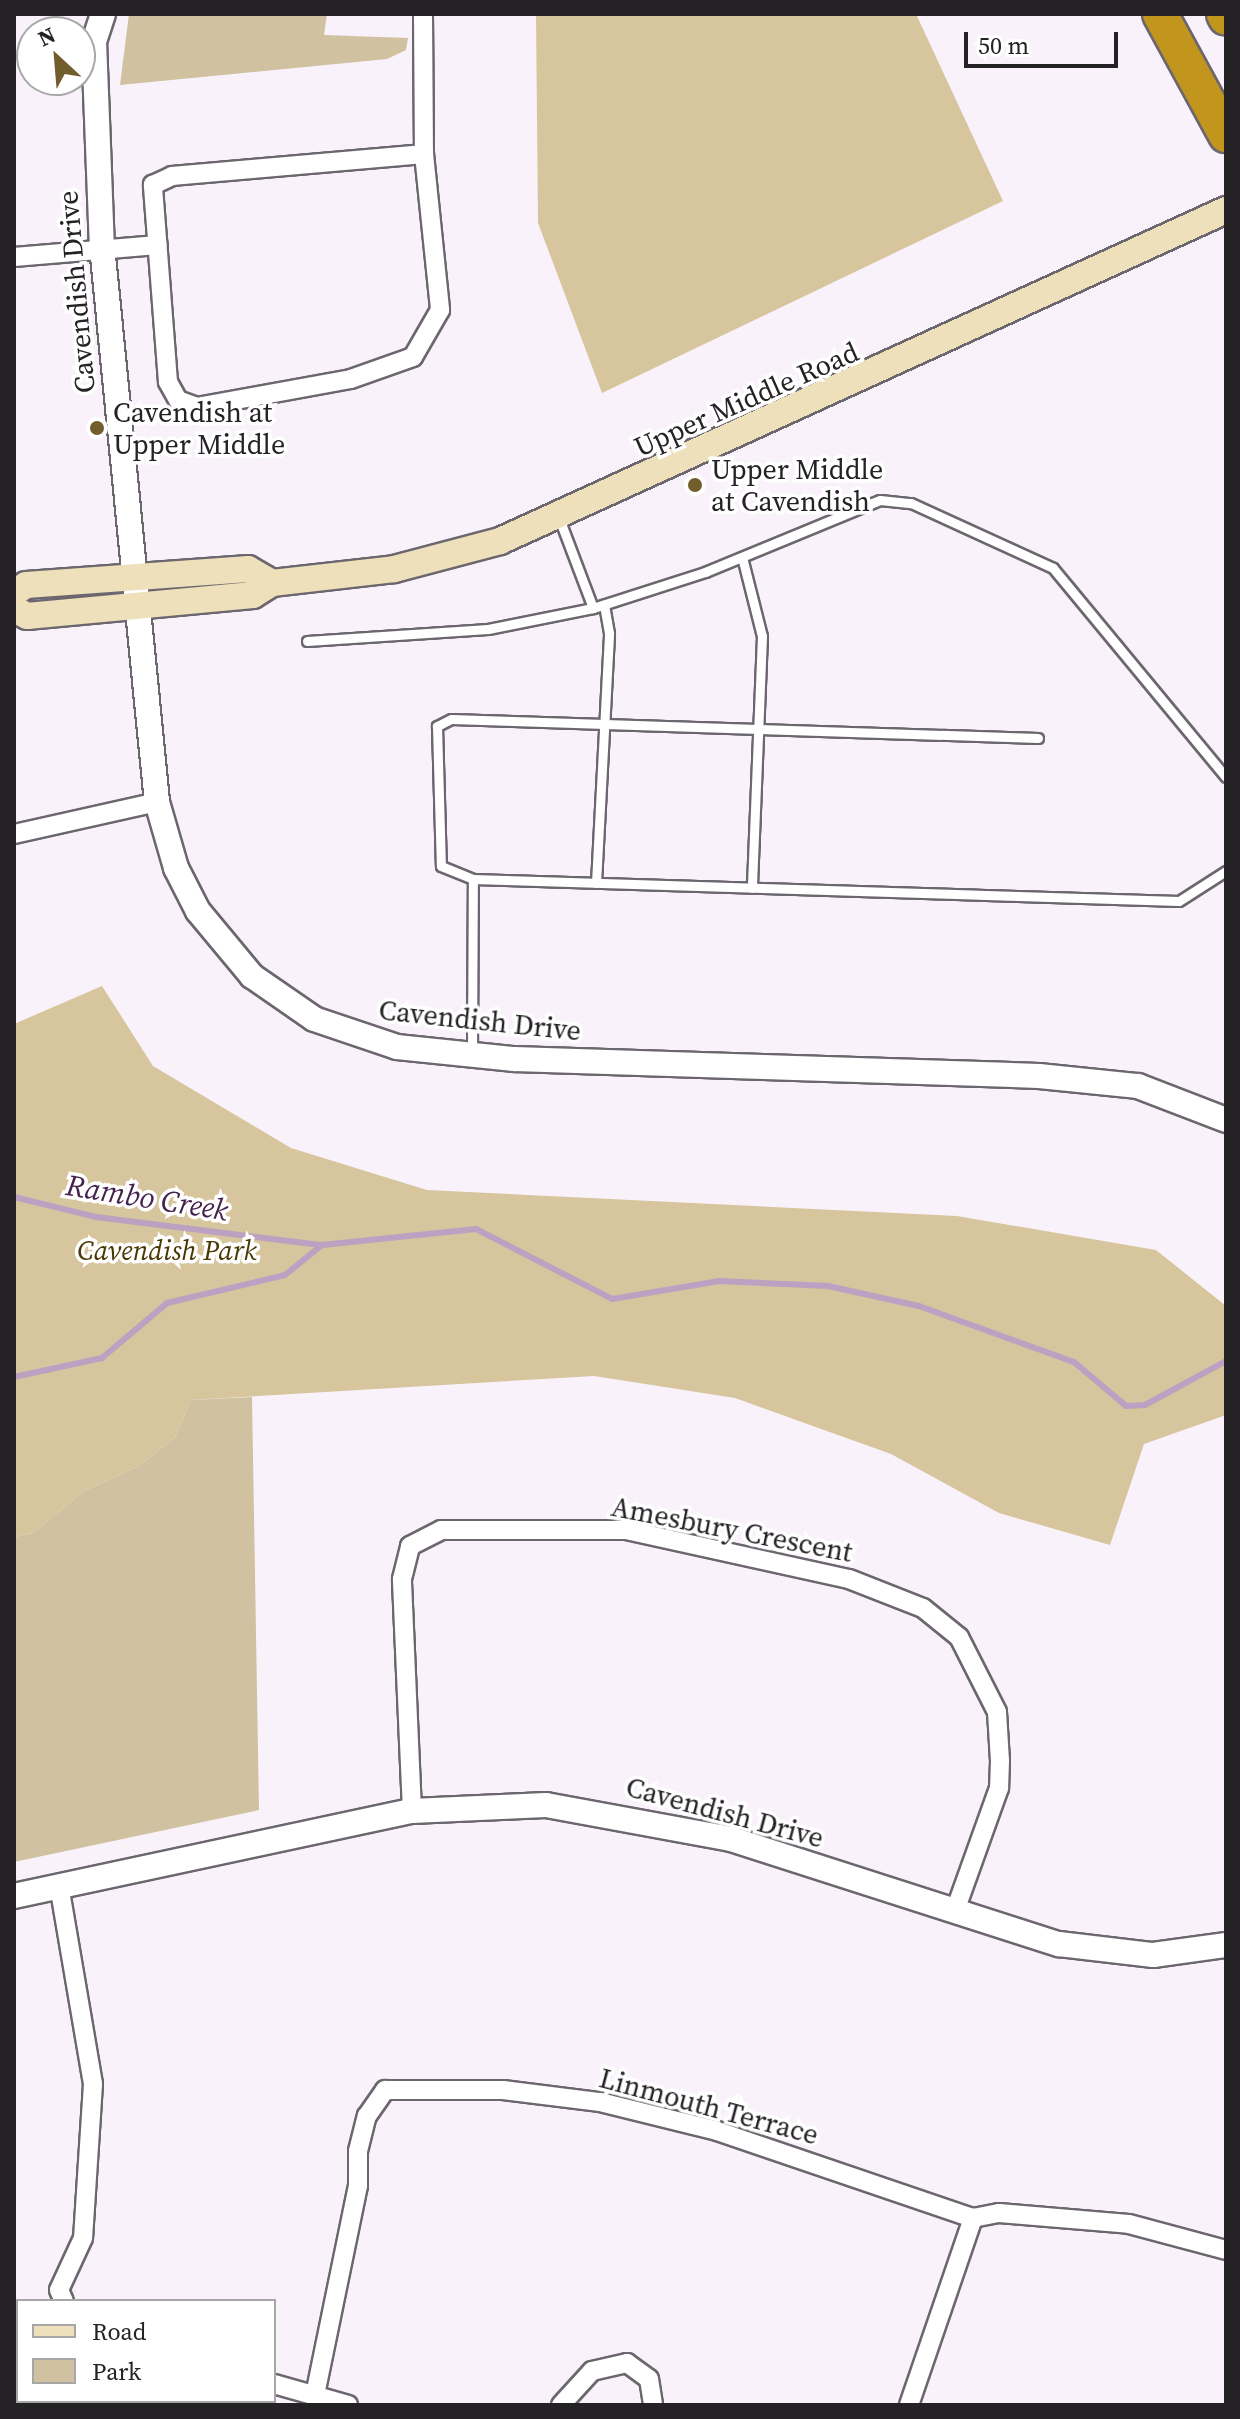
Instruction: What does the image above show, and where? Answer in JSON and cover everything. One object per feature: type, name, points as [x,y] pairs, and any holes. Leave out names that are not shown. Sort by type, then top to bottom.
[{"type":"highway","points":[[1160,14],[1226,135]]},
{"type":"main road","name":"Upper Middle Road","points":[[14,609],[27,616],[253,595],[272,583],[394,569],[559,517],[1226,210]]},
{"type":"main road","name":"Upper Middle Road","points":[[14,593],[26,585],[248,569],[272,583]]},
{"type":"street","name":"Cavendish Drive","points":[[103,14],[94,41],[102,246],[157,802],[176,868],[198,911],[252,976],[314,1019],[356,1037],[472,1054],[1039,1076],[1138,1086],[1226,1120]]},
{"type":"street","points":[[423,14],[424,154],[440,310],[413,357],[351,379],[197,407],[178,400],[168,382],[157,245],[149,202],[153,185],[172,176],[424,154]]},
{"type":"street","points":[[14,257],[102,246],[157,245]]},
{"type":"street","points":[[14,834],[157,802]]},
{"type":"street","name":"Amesbury Crescent","points":[[412,1811],[402,1579],[410,1546],[441,1530],[626,1530],[849,1579],[923,1608],[959,1637],[997,1712],[1000,1761],[999,1788],[955,1911]]},
{"type":"street","name":"Cavendish Drive","points":[[14,1896],[412,1811],[546,1805],[652,1819],[955,1911],[1118,1954],[1226,1945]]},
{"type":"street","points":[[59,1885],[93,2084],[83,2238],[59,2290],[63,2299]]},
{"type":"street","name":"Linmouth Terrace","points":[[315,2395],[358,2186],[358,2151],[367,2116],[385,2090],[503,2090],[600,2102],[717,2131],[973,2218],[999,2213],[1129,2224],[1226,2250]]},
{"type":"street","points":[[909,2405],[973,2218]]},
{"type":"street","points":[[561,2405],[592,2371],[627,2363],[649,2379],[653,2405]]},
{"type":"street","points":[[276,2385],[348,2405]]},
{"type":"lane","points":[[307,641],[488,629],[593,608],[742,557],[880,500],[911,503],[1053,568],[1226,777]]},
{"type":"lane","points":[[559,517],[593,608]]},
{"type":"lane","points":[[742,557],[762,636],[752,888]]},
{"type":"lane","points":[[596,883],[604,604]]},
{"type":"lane","points":[[1038,738],[451,719],[437,726],[441,866],[473,879],[1179,901],[1226,871]]},
{"type":"lane","points":[[472,1054],[473,879]]},
{"type":"green space","points":[[129,14],[327,14],[324,35],[408,38],[406,50],[387,59],[120,85]]},
{"type":"green space","points":[[536,14],[916,14],[1003,201],[602,393],[538,223]]},
{"type":"green space","name":"Cavendish Park","points":[[102,986],[153,1066],[291,1148],[427,1190],[957,1216],[1156,1250],[1226,1306],[1226,1415],[1144,1444],[1110,1545],[999,1513],[891,1454],[735,1398],[594,1376],[191,1400],[175,1437],[139,1466],[84,1491],[33,1533],[14,1537],[14,1024]]},
{"type":"green space","points":[[252,1397],[259,1810],[14,1862],[14,1537],[33,1533],[84,1491],[139,1466],[175,1437],[191,1400]]},
{"type":"waterway","name":"Rambo Creek","points":[[14,1197],[96,1217],[322,1245],[476,1229],[612,1299],[719,1281],[828,1286],[919,1306],[1074,1362],[1126,1406],[1145,1405],[1226,1361]]},
{"type":"waterway","points":[[14,1377],[102,1358],[167,1303],[285,1275],[322,1245]]},
{"type":"place","name":"Cavendish at Upper Middle","points":[[97,428]]},
{"type":"place","name":"Upper Middle at Cavendish","points":[[695,485]]}]
